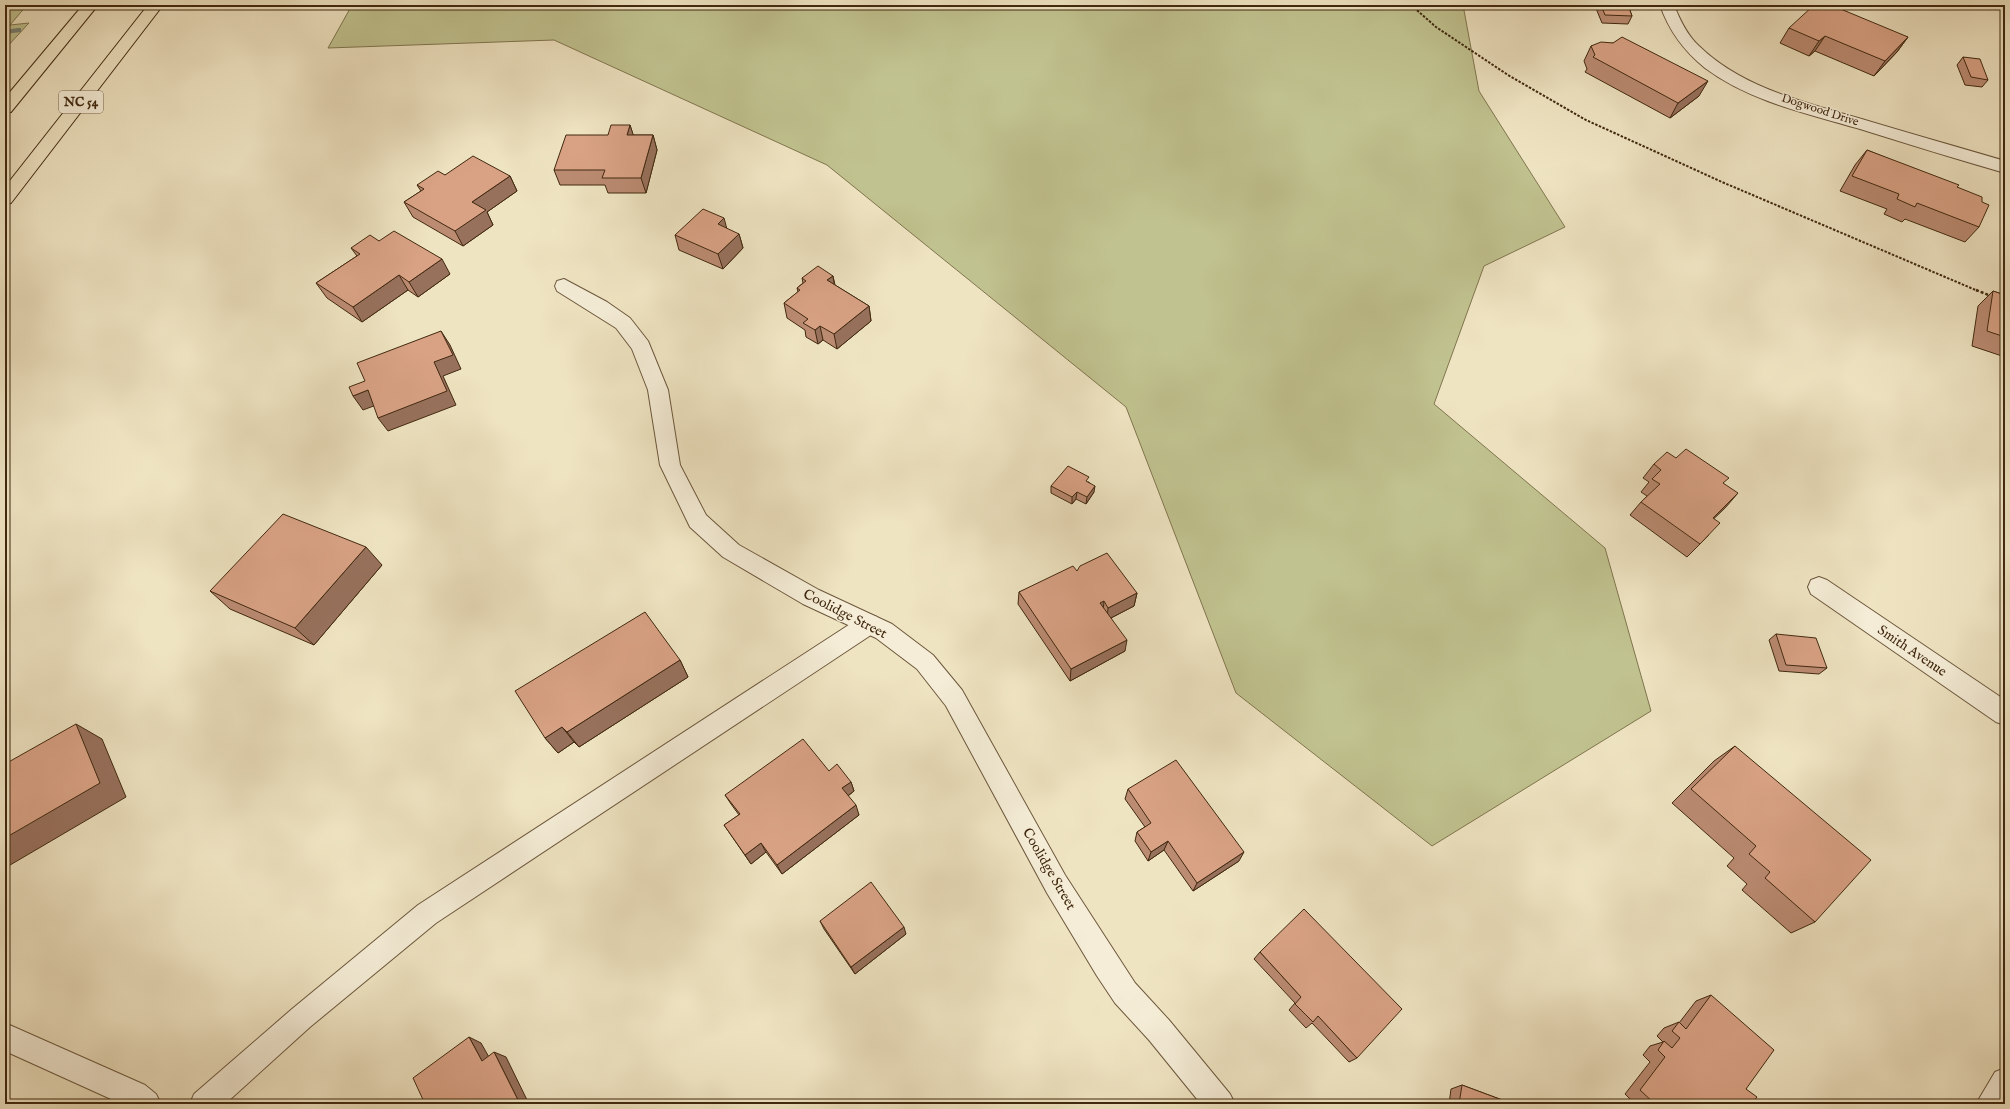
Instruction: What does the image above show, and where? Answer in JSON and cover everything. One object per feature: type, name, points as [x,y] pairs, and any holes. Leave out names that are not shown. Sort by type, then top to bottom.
[{"type":"highway","points":[[5,108],[91,5]]},
{"type":"highway","name":"NC 54","points":[[5,199],[156,5]]},
{"type":"street","name":"Dogwood Drive","points":[[1666,5],[1674,24],[1694,51],[1718,69],[1744,84],[1791,102],[2005,167]]},
{"type":"street","name":"Coolidge Street","points":[[564,286],[600,307],[623,323],[641,346],[658,390],[670,465],[698,521],[731,551],[811,597],[884,631],[925,662],[954,698],[1056,884],[1107,966],[1125,993],[1159,1030],[1220,1104]]},
{"type":"street","name":"Smith Avenue","points":[[1819,588],[2005,714]]},
{"type":"street","points":[[5,1037],[135,1095],[146,1104]]},
{"type":"street","points":[[1991,1104],[2005,1082]]},
{"type":"lane","points":[[204,1104],[301,1018],[427,914],[869,624]]},
{"type":"path","points":[[1411,5],[1436,27],[1502,71],[1586,120],[1730,185],[1998,298]]},
{"type":"green space","points":[[5,5],[27,5],[10,25],[29,23],[5,49]]},
{"type":"green space","points":[[352,5],[1463,5],[1479,91],[1565,227],[1484,266],[1434,404],[1605,548],[1651,711],[1432,846],[1236,693],[1126,407],[827,165],[554,40],[328,48]]},
{"type":"building","points":[[1601,5],[1628,5],[1632,16],[1605,15]]},
{"type":"building","points":[[1814,5],[1831,5],[1908,37],[1885,61],[1825,36],[1819,41],[1789,28]]},
{"type":"building","points":[[1622,37],[1708,81],[1678,103],[1593,57],[1595,55],[1591,46],[1601,42],[1613,43]]},
{"type":"building","points":[[1963,57],[1980,59],[1988,80],[1971,77]]},
{"type":"building","points":[[611,125],[630,125],[627,135],[653,135],[641,178],[602,178],[605,170],[554,170],[566,135],[608,135]]},
{"type":"building","points":[[1867,150],[1959,185],[1957,187],[1982,197],[1982,202],[1989,205],[1979,227],[1917,203],[1915,207],[1897,199],[1899,194],[1852,176]]},
{"type":"building","points":[[473,156],[510,176],[472,202],[486,210],[455,231],[404,202],[424,189],[417,185],[438,171],[445,175]]},
{"type":"building","points":[[703,209],[724,218],[718,224],[739,234],[718,254],[675,235]]},
{"type":"building","points":[[394,231],[442,259],[409,282],[399,275],[353,307],[316,283],[360,254],[351,248],[370,235],[379,241]]},
{"type":"building","points":[[818,266],[833,276],[827,280],[869,306],[834,334],[820,326],[815,330],[803,323],[808,319],[784,303],[800,290],[797,288],[806,281],[802,278]]},
{"type":"building","points":[[1993,291],[2005,295],[2005,337],[1987,331]]},
{"type":"building","points":[[441,331],[453,355],[434,362],[447,391],[378,418],[368,390],[353,396],[349,387],[365,381],[357,363]]},
{"type":"building","points":[[1686,449],[1729,478],[1723,483],[1738,493],[1713,518],[1720,523],[1700,544],[1641,502],[1660,484],[1652,479],[1661,470],[1654,464],[1667,452],[1676,458]]},
{"type":"building","points":[[1068,466],[1089,477],[1086,481],[1095,486],[1087,497],[1077,492],[1072,497],[1051,486]]},
{"type":"building","points":[[283,514],[366,547],[295,628],[210,591]]},
{"type":"building","points":[[1107,553],[1137,593],[1108,608],[1104,601],[1100,603],[1127,640],[1071,669],[1019,592],[1073,566],[1077,571],[1080,566]]},
{"type":"building","points":[[645,612],[680,660],[567,732],[562,727],[545,738],[515,691]]},
{"type":"building","points":[[1776,634],[1816,638],[1827,668],[1786,665]]},
{"type":"building","points":[[76,724],[100,783],[5,838],[5,764]]},
{"type":"building","points":[[803,739],[829,771],[837,764],[851,782],[842,788],[856,805],[777,865],[761,843],[745,855],[724,825],[740,814],[725,795]]},
{"type":"building","points":[[1735,746],[1871,860],[1815,922],[1765,878],[1770,872],[1749,854],[1756,846],[1691,789]]},
{"type":"building","points":[[1176,760],[1244,852],[1197,883],[1168,841],[1151,852],[1137,832],[1151,823],[1128,789]]},
{"type":"building","points":[[871,882],[904,927],[851,967],[820,921]]},
{"type":"building","points":[[1304,909],[1402,1009],[1357,1058],[1318,1016],[1313,1022],[1295,1004],[1301,997],[1260,952]]},
{"type":"building","points":[[1711,995],[1774,1050],[1746,1089],[1757,1097],[1752,1104],[1655,1104],[1640,1090],[1665,1057],[1658,1050],[1664,1041],[1672,1048],[1680,1038],[1672,1031],[1679,1022],[1686,1029]]},
{"type":"building","points":[[469,1037],[482,1061],[494,1052],[520,1104],[425,1104],[413,1078]]},
{"type":"building","points":[[1462,1085],[1513,1104],[1459,1104]]},
{"type":"waterway","points":[[5,32],[18,30]]}]
